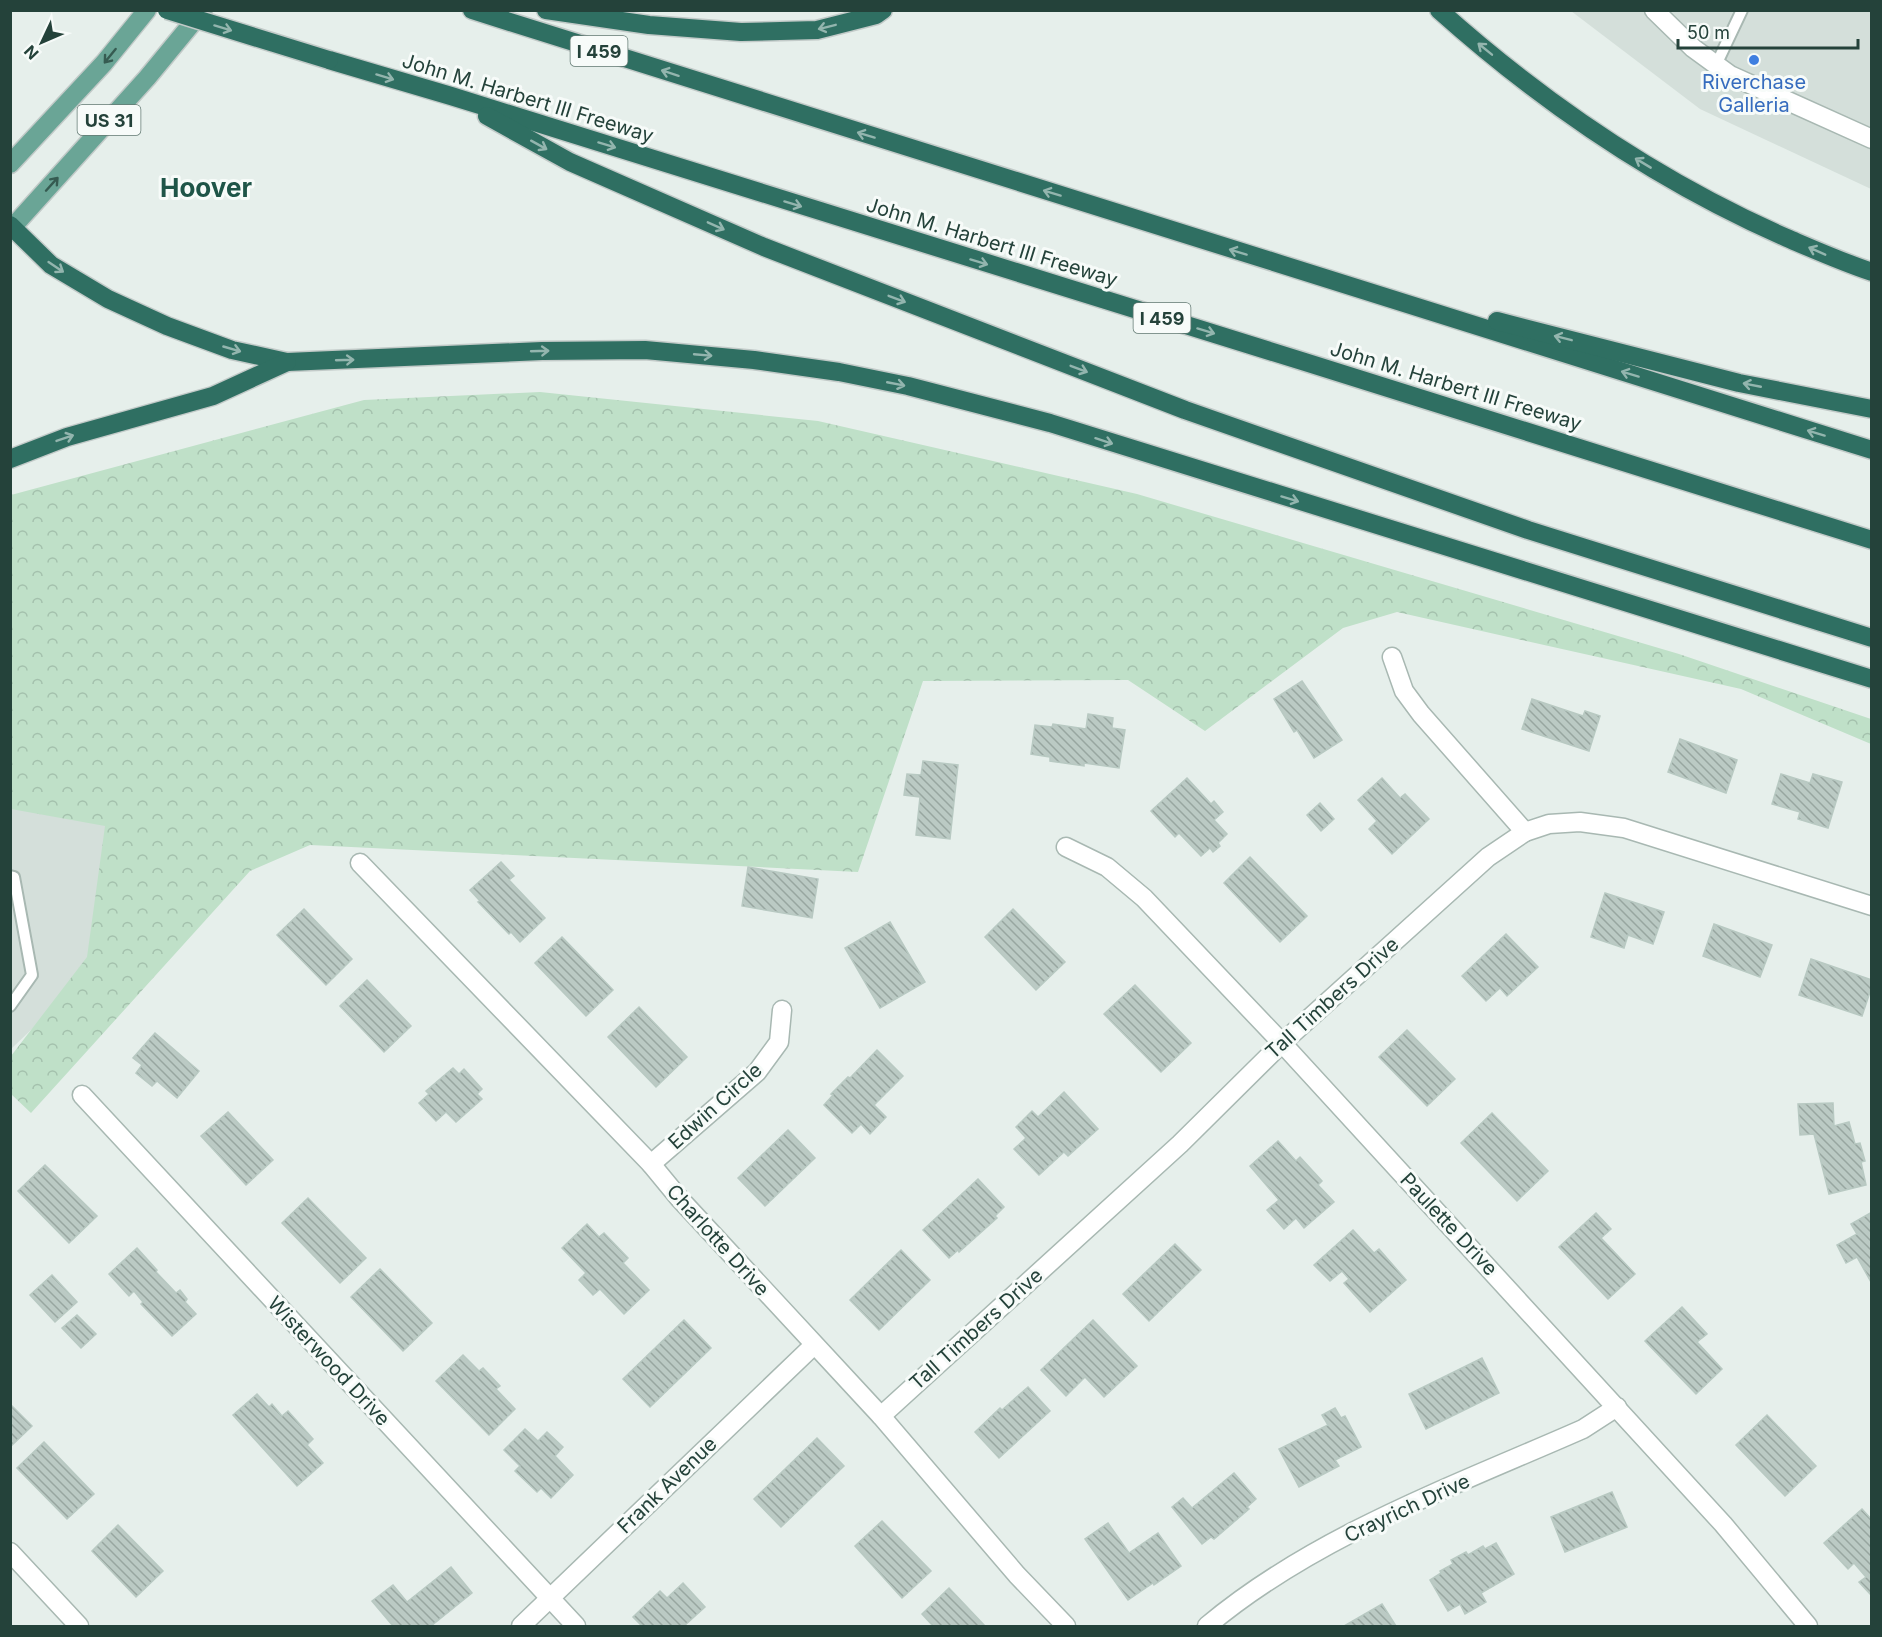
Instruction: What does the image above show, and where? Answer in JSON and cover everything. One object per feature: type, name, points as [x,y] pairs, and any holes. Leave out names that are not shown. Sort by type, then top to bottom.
[{"type":"highway","name":"John M. Harbert III Freeway","points":[[167,10],[451,96],[1872,540]]},
{"type":"highway","name":"I 459","points":[[472,10],[1872,450]]},
{"type":"highway","points":[[546,10],[649,25],[741,32],[817,30],[876,15],[883,10]]},
{"type":"highway","points":[[1439,10],[1520,78],[1639,161],[1737,216],[1842,262],[1872,272]]},
{"type":"highway","points":[[451,96],[570,162],[764,247],[1185,410],[1528,530],[1872,638]]},
{"type":"highway","points":[[11,228],[51,265],[108,299],[198,339],[232,350],[287,362],[542,351],[645,350],[754,360],[839,372],[908,386],[1050,423],[1872,679]]},
{"type":"highway","points":[[1294,269],[1739,383],[1872,409]]},
{"type":"highway","points":[[10,459],[67,437],[213,396],[287,362]]},
{"type":"main road","name":"US 31","points":[[10,164],[104,63],[147,10]]},
{"type":"main road","name":"US 31","points":[[11,228],[147,78],[203,10]]},
{"type":"street","points":[[1654,10],[1693,48],[1730,75],[1872,139]]},
{"type":"street","points":[[1392,657],[1404,691],[1421,714],[1525,832]]},
{"type":"street","name":"Tall Timbers Drive","points":[[881,1416],[1180,1144],[1282,1042],[1488,857],[1525,832],[1549,824],[1580,822],[1624,828],[1872,906]]},
{"type":"street","name":"Paulette Drive","points":[[1066,847],[1107,867],[1144,898],[1282,1042],[1723,1524],[1808,1626]]},
{"type":"street","name":"Charlotte Drive","points":[[360,862],[651,1164],[881,1416],[1017,1575],[1066,1626]]},
{"type":"street","name":"Edwin Circle","points":[[651,1164],[757,1072],[779,1042],[782,1010]]},
{"type":"street","name":"Wisterwood Drive","points":[[82,1095],[576,1626]]},
{"type":"street","name":"Frank Avenue","points":[[520,1626],[814,1345]]},
{"type":"street","name":"Crayrich Drive","points":[[1207,1626],[1252,1592],[1363,1526],[1583,1429],[1617,1407]]},
{"type":"street","points":[[10,1552],[79,1626]]},
{"type":"lane","points":[[1716,65],[1742,10]]},
{"type":"lane","points":[[10,876],[14,878],[32,975],[10,1006]]},
{"type":"shaded area","name":"Riverchase Galleria","points":[[1571,11],[1871,11],[1871,189],[1700,109]]},
{"type":"shaded area","points":[[11,792],[116,814],[101,963],[11,1049]]},
{"type":"green space","points":[[540,392],[818,421],[1137,494],[1679,654],[1871,719],[1871,744],[1741,689],[1397,612],[1343,628],[1205,731],[1128,680],[923,681],[858,872],[310,845],[250,871],[31,1113],[11,1094],[11,1056],[87,957],[105,826],[11,809],[11,495],[364,400]]},
{"type":"building","points":[[1302,681],[1342,740],[1314,758],[1297,730],[1294,732],[1274,699]]},
{"type":"building","points":[[1532,699],[1583,716],[1585,711],[1600,716],[1589,751],[1522,729]]},
{"type":"building","points":[[1088,714],[1113,718],[1112,728],[1125,730],[1119,768],[1050,761],[1050,757],[1031,754],[1035,725],[1052,727],[1053,724],[1086,729]]},
{"type":"building","points":[[1680,739],[1737,760],[1726,793],[1668,772]]},
{"type":"building","points":[[923,761],[958,765],[950,839],[916,835],[920,797],[904,795],[907,774],[921,775]]},
{"type":"building","points":[[1781,774],[1810,783],[1813,774],[1842,782],[1828,828],[1798,819],[1800,812],[1772,804]]},
{"type":"building","points":[[1187,778],[1211,804],[1214,801],[1223,812],[1214,820],[1227,834],[1218,843],[1220,846],[1213,852],[1210,848],[1201,856],[1179,833],[1175,837],[1151,811]]},
{"type":"building","points":[[1382,778],[1400,798],[1405,794],[1429,819],[1392,854],[1369,829],[1377,821],[1358,800]]},
{"type":"building","points":[[1320,803],[1334,819],[1321,831],[1307,815]]},
{"type":"building","points":[[1250,857],[1307,916],[1280,942],[1224,883]]},
{"type":"building","points":[[501,862],[514,876],[509,880],[545,918],[520,942],[478,902],[480,901],[470,890]]},
{"type":"building","points":[[748,867],[818,879],[812,918],[742,906]]},
{"type":"building","points":[[1605,893],[1664,912],[1653,944],[1628,935],[1624,948],[1591,937]]},
{"type":"building","points":[[304,909],[352,959],[326,985],[277,935]]},
{"type":"building","points":[[1013,909],[1065,962],[1036,990],[985,937]]},
{"type":"building","points":[[890,922],[925,982],[880,1008],[845,948]]},
{"type":"building","points":[[1714,924],[1772,945],[1760,977],[1703,956]]},
{"type":"building","points":[[1506,934],[1538,967],[1507,996],[1500,988],[1486,1001],[1462,976]]},
{"type":"building","points":[[562,937],[613,990],[586,1016],[535,963]]},
{"type":"building","points":[[1811,959],[1872,980],[1862,1016],[1799,995]]},
{"type":"building","points":[[367,980],[411,1026],[384,1052],[340,1006]]},
{"type":"building","points":[[1135,985],[1191,1043],[1161,1072],[1104,1014]]},
{"type":"building","points":[[639,1007],[687,1057],[656,1087],[608,1037]]},
{"type":"building","points":[[1407,1030],[1455,1079],[1427,1106],[1379,1057]]},
{"type":"building","points":[[155,1033],[199,1071],[177,1098],[157,1081],[152,1086],[136,1073],[142,1065],[133,1058]]},
{"type":"building","points":[[877,1050],[903,1076],[874,1105],[886,1117],[870,1134],[861,1124],[852,1133],[824,1105],[833,1095],[831,1094]]},
{"type":"building","points":[[453,1068],[459,1074],[464,1069],[482,1089],[477,1094],[482,1099],[456,1122],[446,1112],[436,1121],[419,1103],[429,1094],[426,1091]]},
{"type":"building","points":[[1064,1092],[1098,1129],[1068,1156],[1064,1152],[1039,1175],[1014,1149],[1026,1138],[1016,1127],[1032,1111],[1038,1117]]},
{"type":"building","points":[[1833,1103],[1834,1126],[1849,1122],[1855,1144],[1860,1143],[1865,1161],[1861,1162],[1866,1185],[1829,1194],[1814,1134],[1800,1135],[1798,1104]]},
{"type":"building","points":[[228,1112],[273,1160],[246,1185],[201,1136]]},
{"type":"building","points":[[1492,1113],[1548,1171],[1517,1201],[1461,1143]]},
{"type":"building","points":[[788,1130],[815,1158],[765,1206],[738,1178]]},
{"type":"building","points":[[1278,1141],[1296,1161],[1300,1157],[1322,1181],[1318,1185],[1334,1202],[1304,1228],[1296,1218],[1284,1229],[1267,1210],[1279,1200],[1250,1166]]},
{"type":"building","points":[[45,1165],[97,1216],[69,1243],[18,1191]]},
{"type":"building","points":[[978,1179],[1004,1207],[995,1216],[997,1218],[949,1258],[923,1230]]},
{"type":"building","points":[[308,1198],[366,1258],[340,1283],[282,1223]]},
{"type":"building","points":[[1872,1212],[1871,1282],[1857,1257],[1846,1263],[1837,1245],[1857,1234],[1851,1224]]},
{"type":"building","points":[[1596,1213],[1611,1229],[1601,1238],[1635,1274],[1608,1299],[1559,1247]]},
{"type":"building","points":[[587,1224],[599,1237],[604,1233],[628,1258],[623,1263],[649,1290],[624,1314],[600,1289],[593,1295],[579,1280],[586,1273],[562,1248]]},
{"type":"building","points":[[1353,1230],[1374,1253],[1379,1249],[1406,1280],[1370,1312],[1344,1283],[1349,1279],[1342,1271],[1330,1281],[1314,1265]]},
{"type":"building","points":[[1175,1244],[1201,1270],[1149,1321],[1123,1294]]},
{"type":"building","points":[[137,1248],[176,1293],[180,1290],[187,1299],[185,1302],[196,1314],[172,1336],[141,1304],[143,1302],[134,1291],[129,1296],[109,1274]]},
{"type":"building","points":[[901,1250],[930,1280],[879,1330],[850,1300]]},
{"type":"building","points":[[380,1269],[432,1323],[403,1351],[351,1297]]},
{"type":"building","points":[[52,1275],[77,1302],[55,1322],[30,1295]]},
{"type":"building","points":[[1682,1307],[1707,1334],[1697,1342],[1722,1369],[1696,1394],[1645,1341]]},
{"type":"building","points":[[77,1315],[96,1334],[81,1348],[62,1328]]},
{"type":"building","points":[[684,1320],[711,1348],[650,1407],[623,1379]]},
{"type":"building","points":[[1093,1320],[1137,1366],[1104,1397],[1085,1377],[1066,1396],[1041,1370]]},
{"type":"building","points":[[463,1355],[479,1371],[483,1368],[500,1386],[496,1389],[515,1409],[489,1435],[436,1381]]},
{"type":"building","points":[[1482,1358],[1499,1393],[1426,1429],[1409,1394]]},
{"type":"building","points":[[1028,1387],[1050,1411],[999,1458],[975,1432],[1000,1408],[1002,1410]]},
{"type":"building","points":[[257,1394],[269,1407],[272,1404],[282,1416],[288,1411],[313,1439],[307,1445],[323,1463],[297,1486],[233,1415]]},
{"type":"building","points":[[10,1404],[32,1426],[10,1447]]},
{"type":"building","points":[[1335,1408],[1341,1418],[1345,1416],[1361,1447],[1335,1460],[1339,1466],[1299,1487],[1279,1449],[1328,1425],[1322,1415]]},
{"type":"building","points":[[1767,1415],[1816,1466],[1785,1496],[1736,1445]]},
{"type":"building","points":[[525,1429],[538,1441],[547,1432],[563,1447],[555,1456],[573,1475],[551,1498],[541,1488],[537,1492],[515,1471],[520,1466],[504,1450]]},
{"type":"building","points":[[817,1438],[844,1466],[781,1527],[754,1499]]},
{"type":"building","points":[[44,1442],[94,1494],[67,1519],[17,1468]]},
{"type":"building","points":[[1234,1473],[1256,1499],[1247,1507],[1249,1509],[1214,1539],[1211,1537],[1202,1544],[1172,1507],[1183,1498],[1192,1508]]},
{"type":"building","points":[[1612,1492],[1627,1527],[1565,1552],[1551,1517]]},
{"type":"building","points":[[1862,1509],[1872,1520],[1872,1596],[1859,1582],[1866,1577],[1854,1563],[1848,1569],[1824,1543]]},
{"type":"building","points":[[882,1521],[931,1571],[902,1598],[855,1546]]},
{"type":"building","points":[[1108,1523],[1129,1553],[1158,1533],[1181,1566],[1128,1600],[1085,1539]]},
{"type":"building","points":[[118,1525],[163,1571],[136,1597],[92,1551]]},
{"type":"building","points":[[1496,1543],[1514,1574],[1481,1593],[1486,1602],[1465,1614],[1460,1604],[1448,1611],[1430,1580],[1453,1564],[1451,1560],[1466,1552],[1468,1555],[1483,1546],[1485,1549]]},
{"type":"building","points":[[451,1567],[472,1593],[431,1626],[393,1626],[372,1601],[393,1585],[407,1602]]},
{"type":"building","points":[[683,1583],[705,1607],[684,1626],[642,1626],[633,1617],[660,1591],[667,1598]]},
{"type":"building","points":[[949,1588],[985,1626],[933,1626],[922,1614]]},
{"type":"building","points":[[1382,1604],[1396,1626],[1344,1626]]},
{"type":"place","name":"Riverchase Galleria","points":[[1754,60]]},
{"type":"district","name":"Hoover","points":[[206,187]]}]
